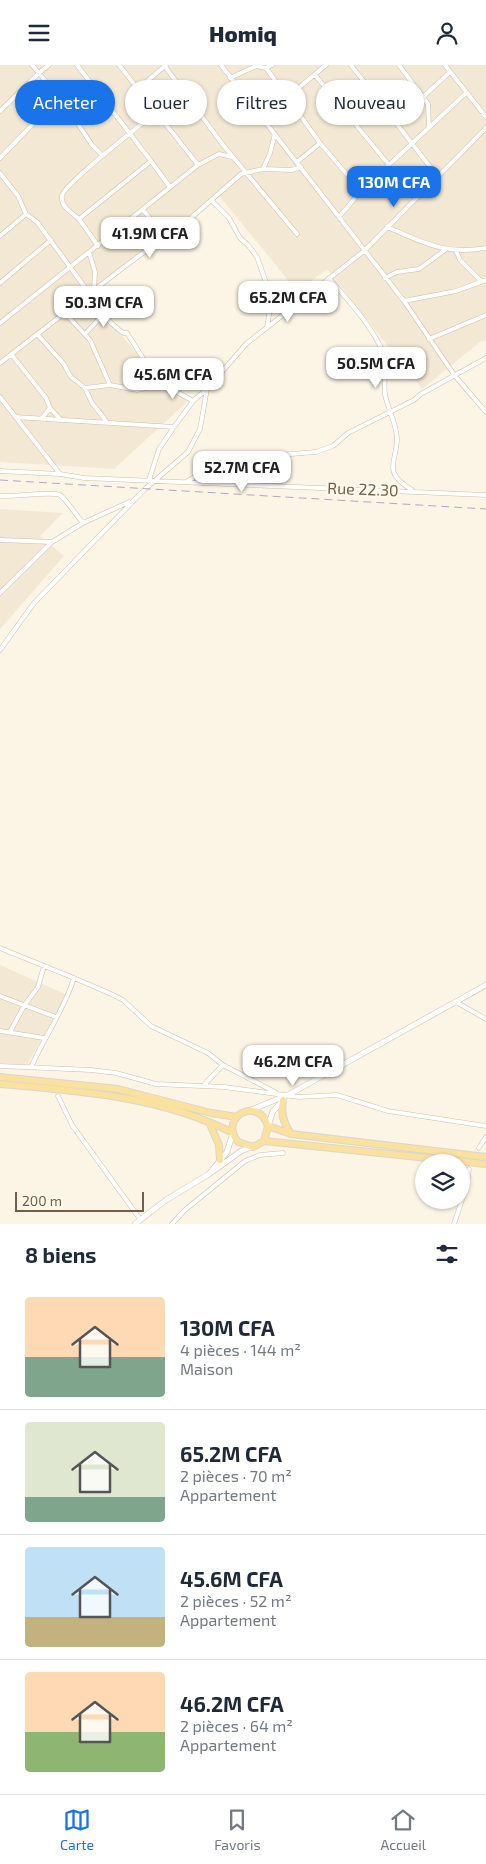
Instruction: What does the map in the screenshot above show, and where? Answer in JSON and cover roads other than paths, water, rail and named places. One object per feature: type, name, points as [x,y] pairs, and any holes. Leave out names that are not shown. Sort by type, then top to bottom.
[{"type":"main road","points":[[0,1077],[118,1089],[211,1113],[236,1117],[248,1111],[262,1115],[268,1126],[291,1134],[486,1157]]},
{"type":"main road","points":[[0,1084],[111,1095],[143,1101],[209,1122],[233,1133]]},
{"type":"main road","points":[[285,1098],[281,1113],[285,1125],[291,1134]]},
{"type":"main road","points":[[236,1117],[232,1127],[233,1133],[238,1142],[252,1147],[264,1141],[486,1164]]},
{"type":"main road","points":[[209,1122],[218,1145],[220,1160]]},
{"type":"main road","points":[[264,1141],[268,1126]]},
{"type":"street","points":[[32,65],[44,80]]},
{"type":"street","points":[[0,111],[49,65]]},
{"type":"street","points":[[77,65],[89,80]]},
{"type":"street","points":[[119,65],[132,80]]},
{"type":"street","points":[[148,80],[165,65],[175,80]]},
{"type":"street","points":[[221,65],[230,78],[256,66],[266,68],[272,65]]},
{"type":"street","points":[[306,82],[326,65]]},
{"type":"street","points":[[351,65],[438,177]]},
{"type":"street","points":[[399,65],[410,80]]},
{"type":"street","points":[[445,65],[486,117]]},
{"type":"street","points":[[266,68],[276,80]]},
{"type":"street","points":[[424,96],[450,72]]},
{"type":"street","points":[[315,75],[389,165]]},
{"type":"street","points":[[339,217],[361,191],[466,93]]},
{"type":"street","points":[[424,98],[428,104],[429,129]]},
{"type":"street","points":[[115,112],[170,187]]},
{"type":"street","points":[[306,122],[320,143],[361,191]]},
{"type":"street","points":[[207,123],[274,209],[297,234]]},
{"type":"street","points":[[0,158],[32,125]]},
{"type":"street","points":[[79,125],[92,145],[103,156]]},
{"type":"street","points":[[98,246],[79,219],[63,204],[61,197],[63,191],[83,171],[143,125]]},
{"type":"street","points":[[168,125],[198,165]]},
{"type":"street","points":[[267,125],[404,301],[454,376],[486,412]]},
{"type":"street","points":[[149,480],[159,449],[174,427],[193,401],[207,389],[246,344],[364,251],[486,128]]},
{"type":"street","points":[[263,169],[270,153],[274,134]]},
{"type":"street","points":[[297,162],[320,143]]},
{"type":"street","points":[[0,323],[198,165],[221,154],[233,157]]},
{"type":"street","points":[[79,219],[151,161]]},
{"type":"street","points":[[0,363],[212,201],[237,177],[246,172],[263,169],[292,170],[301,167]]},
{"type":"street","points":[[0,173],[18,196],[26,214],[37,221],[69,267],[92,292],[111,323],[123,333],[127,333],[160,385]]},
{"type":"street","points":[[212,201],[229,218],[240,238],[248,245],[256,257],[268,288],[270,309],[267,328]]},
{"type":"street","points":[[143,210],[165,237]]},
{"type":"street","points":[[1,233],[26,214]]},
{"type":"street","points":[[387,227],[444,250],[456,251],[486,248]]},
{"type":"street","points":[[0,283],[50,240]]},
{"type":"street","points":[[385,278],[397,273],[419,269],[444,250]]},
{"type":"street","points":[[456,251],[460,260],[481,281]]},
{"type":"street","points":[[89,252],[95,272],[92,292]]},
{"type":"street","points":[[329,278],[360,315],[383,353],[385,395],[392,412],[397,438],[392,465],[402,484],[413,491]]},
{"type":"street","points":[[404,301],[456,291],[486,280]]},
{"type":"street","points":[[85,334],[98,320],[101,309]]},
{"type":"street","points":[[65,313],[85,334],[110,385]]},
{"type":"street","points":[[429,339],[486,315]]},
{"type":"street","points":[[37,334],[63,363],[71,377],[85,388],[92,403],[107,421]]},
{"type":"street","points":[[10,355],[46,398],[50,408],[60,419]]},
{"type":"street","points":[[186,482],[208,469],[254,457],[316,452],[333,446],[348,433],[392,412],[486,358]]},
{"type":"street","points":[[85,388],[110,385],[137,390],[160,385],[177,391],[193,401]]},
{"type":"street","points":[[0,650],[34,603],[134,500],[188,452],[200,429],[207,389]]},
{"type":"street","points":[[0,397],[2,404],[15,417],[60,474]]},
{"type":"street","points":[[42,418],[50,408]]},
{"type":"street","points":[[15,417],[107,421],[174,427]]},
{"type":"street","name":"Rue 22.30","points":[[0,471],[60,474],[84,478],[486,495]]},
{"type":"street","points":[[0,496],[57,494],[65,500],[83,523]]},
{"type":"street","points":[[0,593],[52,542],[83,523],[134,500]]},
{"type":"street","points":[[0,540],[52,542]]},
{"type":"street","points":[[0,948],[123,1000],[151,1026],[208,1053],[223,1065],[285,1098],[337,1095],[388,1111],[486,1126]]},
{"type":"street","points":[[10,1032],[24,1006],[38,987],[44,966]]},
{"type":"street","points":[[32,1067],[44,1038],[70,992],[74,978]]},
{"type":"street","points":[[248,1111],[285,1098],[486,985]]},
{"type":"street","points":[[0,995],[56,1017]]},
{"type":"street","points":[[456,1002],[486,1019]]},
{"type":"street","points":[[0,1031],[44,1038]]},
{"type":"street","points":[[203,1086],[223,1065]]},
{"type":"street","points":[[0,1066],[91,1070],[116,1073],[156,1084],[278,1093]]},
{"type":"street","points":[[58,1095],[72,1125],[140,1219]]},
{"type":"street","points":[[268,1126],[272,1111],[285,1098]]},
{"type":"street","points":[[210,1174],[227,1152],[233,1133]]},
{"type":"street","points":[[479,1148],[486,1137]]},
{"type":"street","points":[[135,1224],[166,1200],[210,1174],[241,1151],[252,1147]]},
{"type":"street","points":[[172,1224],[185,1210],[245,1161],[260,1155],[283,1153]]},
{"type":"street","points":[[454,1224],[459,1209]]},
{"type":"railway","points":[[0,480],[486,509]]}]
